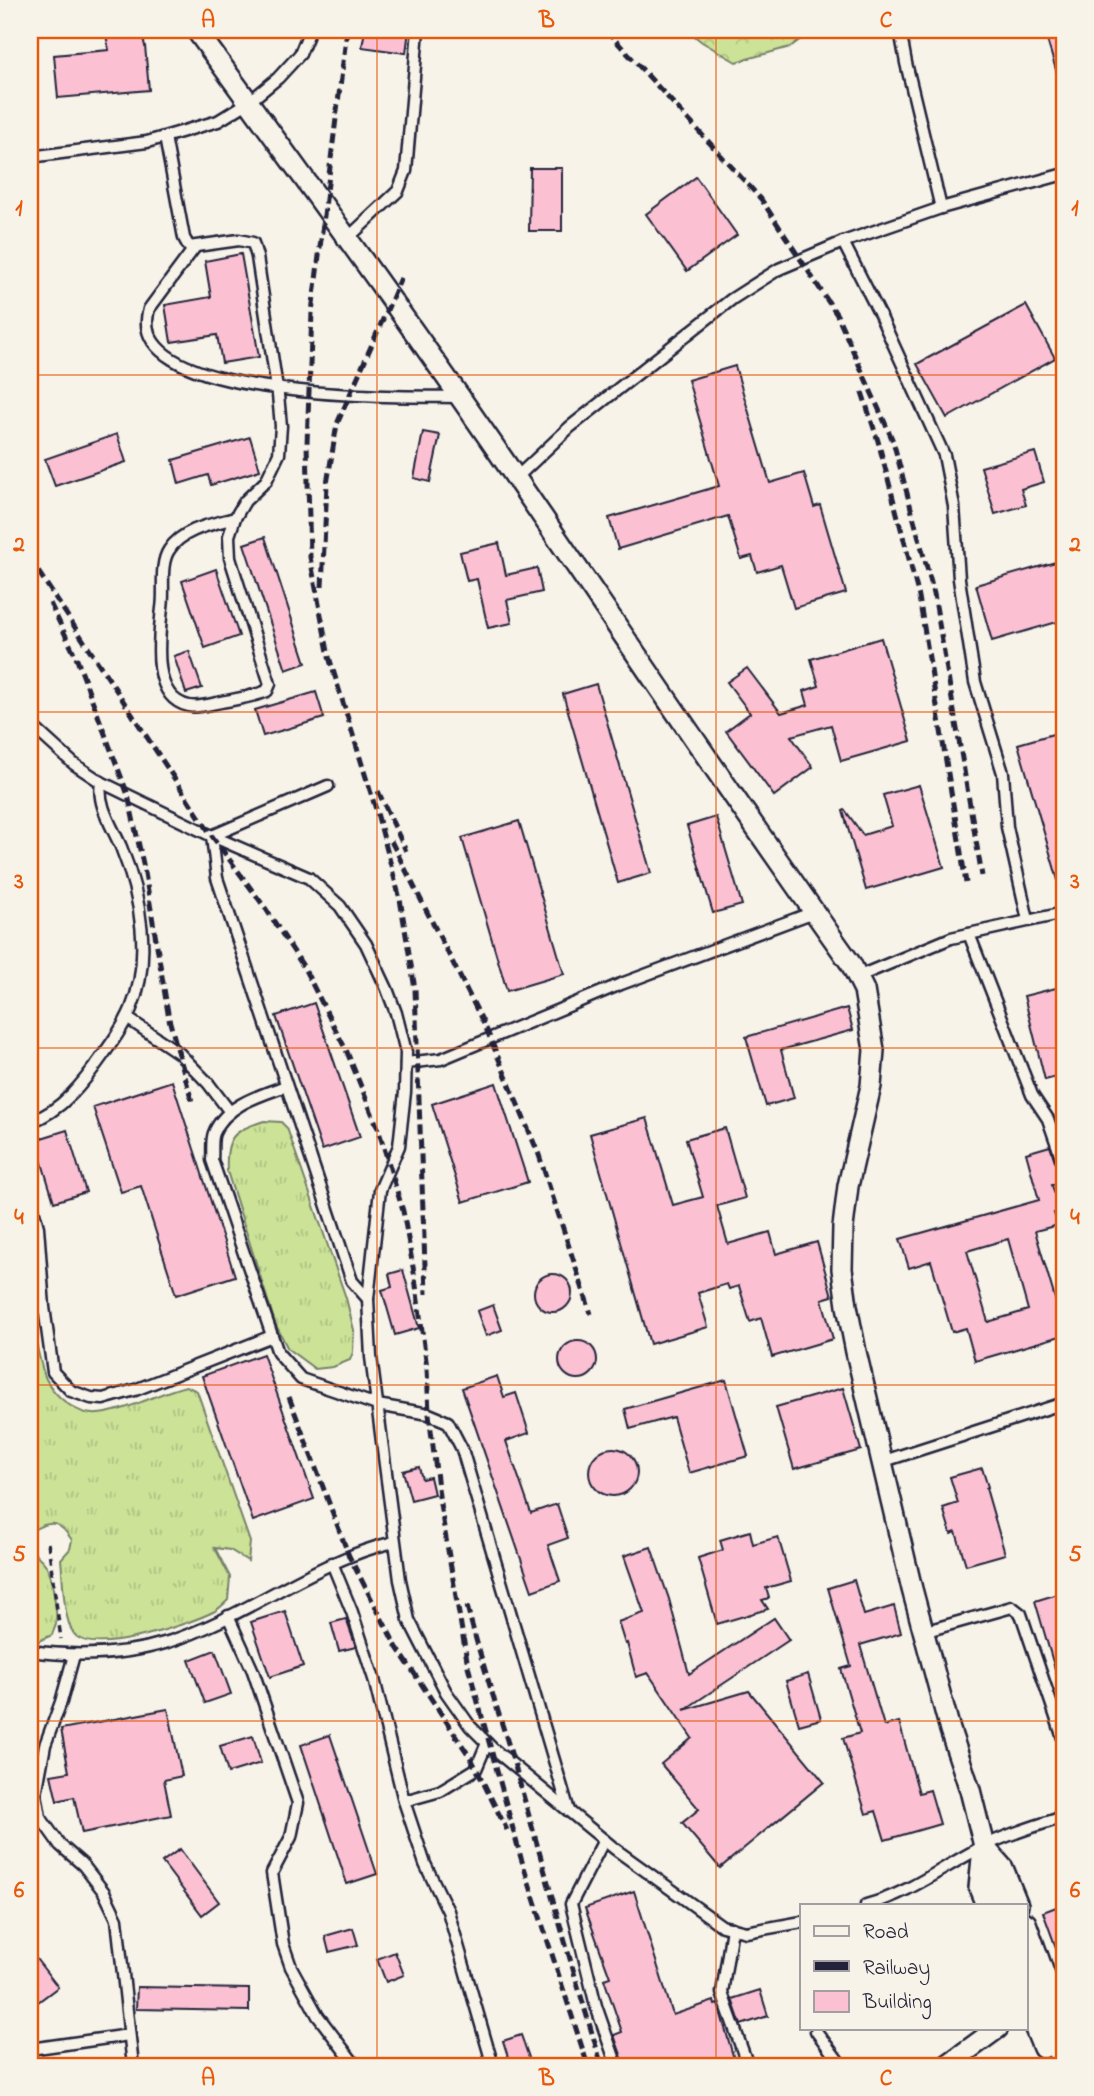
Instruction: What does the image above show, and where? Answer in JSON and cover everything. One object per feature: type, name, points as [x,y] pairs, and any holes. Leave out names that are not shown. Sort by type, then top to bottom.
[{"type":"street","points":[[196,30],[348,238],[516,478],[851,964],[857,977],[866,999],[874,1050],[872,1086],[848,1186],[842,1269],[856,1352],[923,1632],[1002,1904]]},
{"type":"street","points":[[984,1846],[979,1888],[986,1904]]},
{"type":"street","points":[[984,1846],[1003,1868],[1018,1904]]},
{"type":"street","points":[[1028,1928],[1064,2029]]},
{"type":"street","points":[[1028,1973],[1063,2066]]},
{"type":"street","points":[[1028,2014],[1051,2066]]},
{"type":"street","points":[[946,2066],[995,2030]]},
{"type":"lane","points":[[30,157],[147,142],[218,121],[249,102],[278,78],[300,54],[310,30]]},
{"type":"lane","points":[[348,238],[398,191],[405,171],[418,30]]},
{"type":"lane","points":[[900,30],[941,208]]},
{"type":"lane","points":[[165,136],[184,238],[190,247],[239,240],[253,243],[281,426],[279,454],[266,481],[245,500],[229,536],[230,558],[270,684],[267,691],[253,696],[192,707],[179,703],[169,694],[159,668],[164,568],[168,551],[180,538],[198,529],[235,518]]},
{"type":"lane","points":[[516,478],[570,427],[732,299],[779,269],[843,242],[941,208],[1064,174]]},
{"type":"lane","points":[[843,242],[879,313],[944,455],[954,506],[959,579],[975,682],[1003,773],[1007,827],[1028,920]]},
{"type":"lane","points":[[195,247],[149,309],[145,320],[148,336],[163,354],[209,375],[277,389],[349,395],[459,397]]},
{"type":"lane","points":[[30,724],[74,764],[101,782],[212,836],[309,878],[340,906],[366,944],[387,989],[405,1052],[405,1092],[399,1146],[380,1190],[368,1299],[371,1357],[394,1542],[409,1620],[446,1692],[470,1726],[487,1744],[604,1840],[722,1926],[746,1932],[800,1922]]},
{"type":"lane","points":[[30,1122],[42,1118],[76,1091],[127,1018],[140,978],[142,953],[139,915],[127,863],[99,793],[101,782]]},
{"type":"lane","points":[[212,836],[328,786]]},
{"type":"lane","points":[[212,836],[217,878],[286,1086],[352,1281],[368,1299]]},
{"type":"lane","points":[[405,1063],[441,1059],[621,984],[814,912]]},
{"type":"lane","points":[[857,977],[951,938],[1064,913]]},
{"type":"lane","points":[[969,934],[1027,1084],[1048,1119],[1064,1165]]},
{"type":"lane","points":[[127,1018],[179,1054],[208,1083],[229,1112]]},
{"type":"lane","points":[[286,1086],[251,1099],[229,1112],[214,1133],[212,1160],[278,1353],[301,1379],[377,1405],[429,1414],[448,1422],[461,1449],[569,1811]]},
{"type":"lane","points":[[30,1198],[38,1227],[44,1307],[53,1372],[71,1391],[103,1399],[135,1390],[272,1336]]},
{"type":"lane","points":[[881,1462],[1064,1403]]},
{"type":"lane","points":[[30,1651],[75,1656],[113,1654],[169,1642],[228,1616],[332,1563],[369,1548],[394,1542]]},
{"type":"lane","points":[[332,1563],[352,1612],[374,1679],[404,1801],[425,1864],[448,1911],[493,2066]]},
{"type":"lane","points":[[923,1632],[1012,1607],[1021,1614],[1064,1741]]},
{"type":"lane","points":[[228,1616],[253,1671],[298,1803],[290,1838],[272,1873],[283,1944],[290,1967],[318,2016],[356,2066]]},
{"type":"lane","points":[[75,1656],[45,1745],[36,1794],[40,1817],[60,1845],[83,1865],[104,1892],[117,1919],[133,2066]]},
{"type":"lane","points":[[404,1801],[440,1791],[476,1769],[487,1744]]},
{"type":"lane","points":[[870,1904],[889,1899],[984,1846],[1062,1818],[1064,1799]]},
{"type":"lane","points":[[604,1840],[571,1904],[596,2006],[617,2066]]},
{"type":"lane","points":[[732,1928],[722,1993],[748,2066]]},
{"type":"lane","points":[[816,2031],[842,2066]]},
{"type":"lane","points":[[30,2049],[129,2035]]},
{"type":"path","points":[[48,1543],[63,1654]]},
{"type":"green space","points":[[687,30],[813,30],[790,47],[736,62]]},
{"type":"green space","points":[[264,1121],[281,1122],[287,1128],[346,1298],[354,1330],[353,1352],[350,1360],[333,1367],[315,1369],[288,1349],[275,1323],[227,1171],[228,1150],[233,1137],[245,1128]]},
{"type":"green space","points":[[30,1342],[36,1343],[50,1386],[61,1399],[83,1412],[109,1412],[186,1386],[197,1391],[250,1542],[248,1561],[230,1550],[215,1548],[230,1577],[228,1600],[217,1610],[143,1636],[101,1642],[85,1640],[74,1634],[70,1627],[64,1598],[61,1559],[70,1549],[72,1540],[59,1526],[45,1524],[33,1530],[31,1545],[50,1573],[56,1624],[52,1635],[39,1641],[30,1639]]},
{"type":"building","points":[[105,30],[141,30],[149,90],[58,98],[54,55],[109,50]]},
{"type":"building","points":[[365,30],[409,30],[406,53],[362,47]]},
{"type":"building","points":[[1044,30],[1064,30],[1064,83],[1060,83]]},
{"type":"building","points":[[530,168],[562,168],[562,231],[529,231]]},
{"type":"building","points":[[696,177],[737,235],[687,271],[646,214]]},
{"type":"building","points":[[241,254],[259,357],[222,363],[217,335],[171,342],[165,305],[211,297],[205,261]]},
{"type":"building","points":[[1026,305],[1055,358],[947,418],[917,364]]},
{"type":"building","points":[[735,366],[770,483],[804,473],[814,507],[820,505],[846,593],[794,608],[781,565],[757,572],[752,556],[741,559],[728,516],[618,549],[609,518],[719,486],[688,380]]},
{"type":"building","points":[[423,432],[440,435],[430,482],[414,478]]},
{"type":"building","points":[[117,434],[126,462],[55,486],[45,459]]},
{"type":"building","points":[[250,437],[260,470],[211,485],[208,475],[179,484],[173,460]]},
{"type":"building","points":[[1035,452],[1044,482],[1021,489],[1026,505],[995,514],[981,467]]},
{"type":"building","points":[[265,537],[306,663],[286,670],[244,544]]},
{"type":"building","points":[[499,543],[506,575],[537,568],[542,592],[507,600],[512,623],[488,628],[477,579],[467,581],[460,552]]},
{"type":"building","points":[[1059,561],[1064,581],[1064,620],[992,641],[976,585]]},
{"type":"building","points":[[216,569],[239,636],[205,648],[182,581]]},
{"type":"building","points":[[881,638],[911,741],[841,761],[831,725],[791,736],[813,767],[774,796],[726,731],[750,713],[727,682],[747,668],[781,713],[808,705],[804,691],[819,686],[811,659]]},
{"type":"building","points":[[189,651],[202,688],[186,693],[174,656]]},
{"type":"building","points":[[596,684],[651,873],[618,883],[563,694]]},
{"type":"building","points":[[316,692],[324,718],[263,736],[255,710]]},
{"type":"building","points":[[1060,732],[1064,747],[1064,886],[1060,887],[1018,744]]},
{"type":"building","points":[[919,785],[944,867],[866,890],[843,811],[845,810],[863,835],[892,826],[883,795]]},
{"type":"building","points":[[716,817],[742,905],[713,913],[687,826]]},
{"type":"building","points":[[519,821],[564,974],[507,991],[462,838]]},
{"type":"building","points":[[1064,986],[1064,1075],[1045,1080],[1024,996]]},
{"type":"building","points":[[314,1003],[360,1137],[322,1150],[276,1016]]},
{"type":"building","points":[[847,1008],[853,1030],[781,1050],[794,1098],[766,1106],[746,1037]]},
{"type":"building","points":[[172,1081],[235,1276],[176,1295],[141,1186],[121,1192],[93,1107]]},
{"type":"building","points":[[496,1083],[528,1182],[463,1202],[432,1104]]},
{"type":"building","points":[[647,1118],[673,1205],[703,1197],[686,1139],[725,1128],[745,1198],[717,1206],[728,1244],[770,1232],[776,1254],[817,1242],[832,1296],[822,1299],[833,1339],[772,1357],[761,1318],[750,1322],[739,1286],[729,1289],[727,1284],[698,1293],[708,1327],[650,1344],[590,1134]]},
{"type":"building","points":[[67,1130],[86,1192],[54,1202],[35,1140]]},
{"type":"building","points":[[1050,1146],[1062,1182],[1052,1185],[1060,1212],[1054,1213],[1058,1225],[1035,1231],[1056,1302],[1064,1300],[1064,1335],[975,1361],[966,1328],[952,1332],[931,1261],[909,1268],[900,1239],[1039,1200],[1026,1153]],"holes":[[[1008,1239],[1028,1310],[988,1322],[967,1251]]]},
{"type":"building","points":[[403,1270],[419,1328],[395,1335],[382,1290],[392,1287],[389,1274]]},
{"type":"building","points":[[553,1274],[566,1280],[572,1293],[566,1306],[553,1312],[540,1306],[534,1293],[540,1280]]},
{"type":"building","points":[[493,1305],[502,1330],[486,1336],[477,1311]]},
{"type":"building","points":[[578,1341],[592,1346],[597,1360],[592,1374],[578,1379],[564,1374],[559,1360],[564,1346]]},
{"type":"building","points":[[263,1354],[314,1499],[253,1521],[202,1376]]},
{"type":"building","points":[[497,1376],[504,1397],[516,1393],[529,1433],[506,1441],[531,1513],[557,1504],[568,1538],[548,1545],[560,1581],[532,1591],[462,1388]]},
{"type":"building","points":[[726,1380],[748,1456],[689,1473],[673,1417],[630,1429],[625,1409]]},
{"type":"building","points":[[843,1388],[861,1450],[794,1469],[776,1407]]},
{"type":"building","points":[[613,1448],[630,1455],[637,1472],[630,1489],[613,1496],[596,1489],[589,1472],[596,1455]]},
{"type":"building","points":[[419,1467],[422,1479],[430,1477],[434,1494],[411,1500],[403,1471]]},
{"type":"building","points":[[982,1468],[1005,1554],[966,1565],[956,1532],[951,1534],[943,1508],[958,1503],[950,1477]]},
{"type":"building","points":[[750,1531],[753,1544],[778,1537],[791,1581],[766,1588],[769,1598],[762,1600],[768,1609],[717,1624],[698,1558],[723,1550],[720,1540]]},
{"type":"building","points":[[651,1547],[669,1599],[689,1674],[774,1618],[789,1640],[684,1710],[749,1691],[824,1782],[720,1868],[682,1823],[699,1809],[661,1764],[692,1738],[648,1673],[636,1677],[618,1622],[644,1613],[624,1556]]},
{"type":"building","points":[[854,1580],[864,1615],[894,1606],[901,1633],[860,1645],[884,1726],[899,1722],[919,1793],[930,1790],[940,1824],[885,1840],[876,1811],[866,1814],[843,1738],[860,1733],[841,1669],[851,1666],[828,1588]]},
{"type":"building","points":[[1064,1592],[1064,1686],[1060,1686],[1035,1601]]},
{"type":"building","points":[[285,1611],[303,1666],[270,1677],[251,1622]]},
{"type":"building","points":[[346,1619],[356,1647],[339,1651],[331,1623]]},
{"type":"building","points":[[215,1650],[231,1694],[205,1703],[189,1660]]},
{"type":"building","points":[[808,1674],[821,1719],[799,1725],[786,1681]]},
{"type":"building","points":[[168,1709],[182,1776],[164,1780],[171,1815],[82,1833],[74,1797],[57,1801],[51,1775],[69,1772],[61,1729]]},
{"type":"building","points":[[330,1735],[377,1874],[347,1884],[301,1745]]},
{"type":"building","points":[[253,1736],[261,1763],[228,1773],[220,1746]]},
{"type":"building","points":[[180,1849],[219,1902],[202,1915],[162,1862]]},
{"type":"building","points":[[634,1891],[673,2015],[714,2001],[715,2005],[718,2004],[736,2066],[625,2066],[614,2035],[622,2032],[604,1979],[610,1977],[585,1908]]},
{"type":"building","points":[[1064,1904],[1064,1964],[1062,1964],[1043,1912]]},
{"type":"building","points":[[353,1928],[358,1945],[329,1952],[325,1936]]},
{"type":"building","points":[[30,1951],[58,1987],[30,2008]]},
{"type":"building","points":[[395,1952],[404,1975],[386,1982],[377,1959]]},
{"type":"building","points":[[137,1987],[249,1989],[249,2011],[136,2009]]},
{"type":"building","points":[[760,1990],[768,2016],[741,2025],[732,1999]]},
{"type":"building","points":[[521,2035],[532,2066],[511,2066],[503,2041]]},
{"type":"railway","points":[[347,30],[312,312],[307,444],[310,557],[329,657],[377,813],[400,899],[415,989],[426,1294]]},
{"type":"railway","points":[[606,30],[761,199],[837,315],[893,441],[934,594],[982,876]]},
{"type":"railway","points":[[322,587],[327,484],[337,424],[401,278]]},
{"type":"railway","points":[[862,392],[878,441],[919,597],[966,883]]},
{"type":"railway","points":[[30,559],[212,836],[266,909],[303,966],[347,1052],[378,1128],[403,1211],[415,1278],[440,1504],[468,1666],[521,1858],[588,2066]]},
{"type":"railway","points":[[50,603],[76,657],[128,795],[145,873],[169,1019],[193,1105]]},
{"type":"railway","points":[[378,791],[406,851]]},
{"type":"railway","points":[[391,841],[485,1026],[539,1155],[591,1314]]},
{"type":"railway","points":[[289,1397],[349,1556],[396,1646],[472,1760],[507,1830]]},
{"type":"railway","points":[[467,1606],[602,2066]]}]
